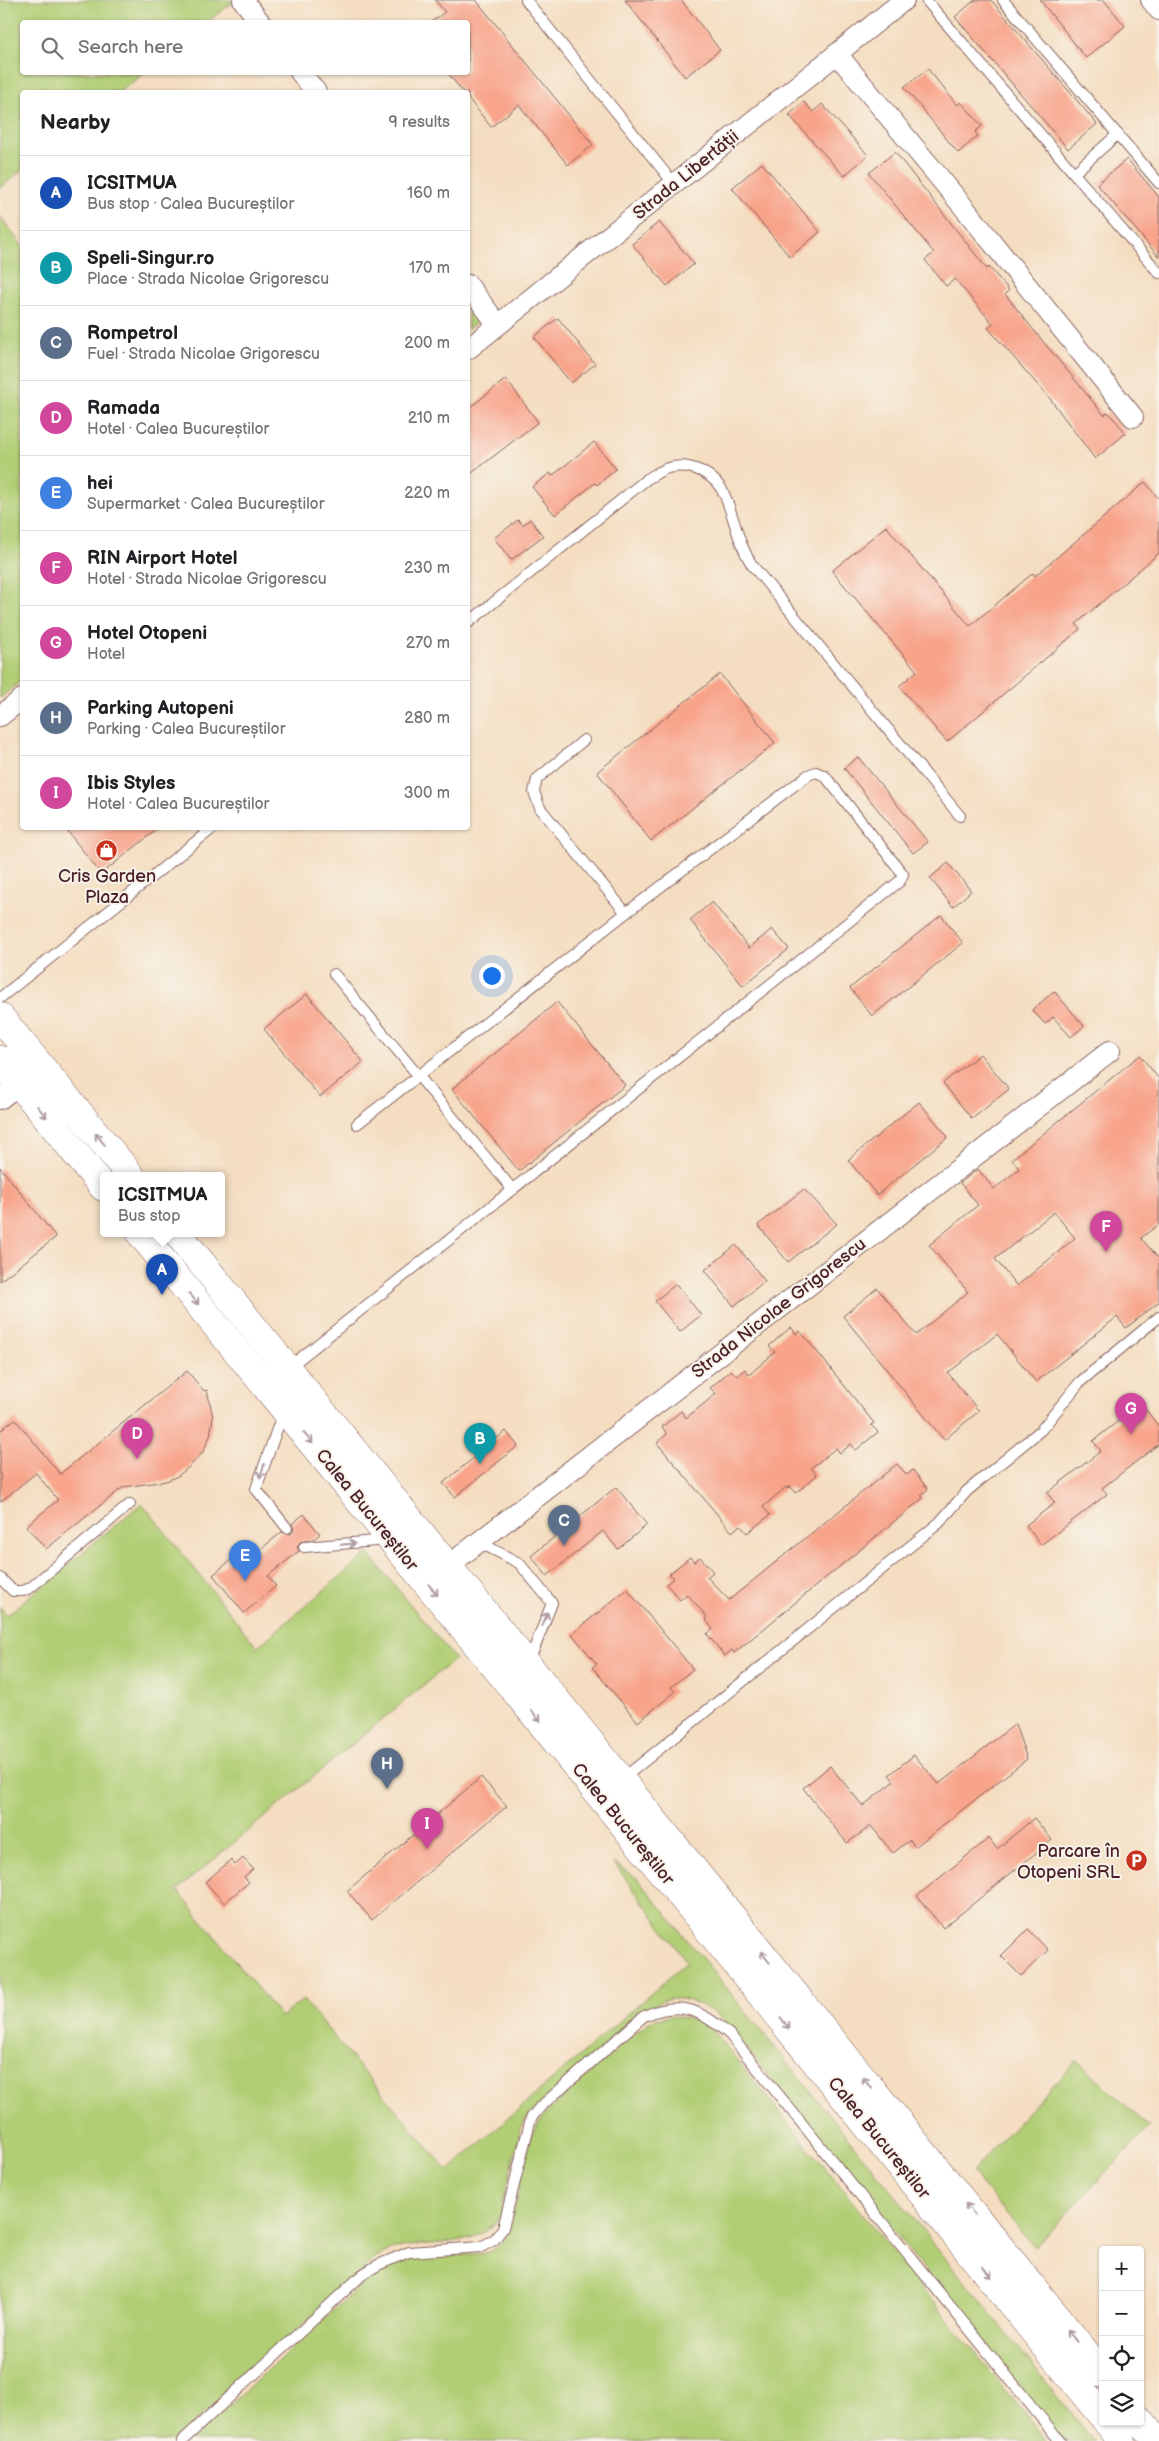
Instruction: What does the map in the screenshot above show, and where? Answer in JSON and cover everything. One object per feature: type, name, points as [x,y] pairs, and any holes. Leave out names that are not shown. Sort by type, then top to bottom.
[{"type":"highway","points":[[0,1017],[128,1172]]},
{"type":"highway","points":[[0,1060],[10,1092],[100,1184]]},
{"type":"highway","name":"Calea Bucureștilor","points":[[143,1237],[392,1540],[1099,2412]]},
{"type":"highway","name":"Calea Bucureștilor","points":[[180,1237],[1099,2369]]},
{"type":"highway","points":[[1144,2425],[1158,2441]]},
{"type":"highway","points":[[1110,2426],[1122,2441]]},
{"type":"street","points":[[243,0],[258,20]]},
{"type":"street","name":"Strada Libertății","points":[[470,347],[904,0]]},
{"type":"street","points":[[1151,0],[1159,10]]},
{"type":"street","points":[[837,54],[1133,417]]},
{"type":"street","points":[[302,75],[314,90]]},
{"type":"street","points":[[470,288],[498,325]]},
{"type":"street","points":[[0,716],[20,701]]},
{"type":"street","name":"Strada Nicolae Grigorescu","points":[[448,1566],[1110,1051]]},
{"type":"lane","points":[[526,0],[674,184]]},
{"type":"lane","points":[[926,0],[1159,273]]},
{"type":"lane","points":[[1003,0],[1159,183]]},
{"type":"lane","points":[[1074,173],[1118,134]]},
{"type":"lane","points":[[470,621],[647,479],[667,468],[694,467],[711,477],[725,496],[737,538],[752,565],[960,816]]},
{"type":"lane","points":[[584,740],[537,779],[534,792],[540,808],[626,913]]},
{"type":"lane","points":[[287,1369],[900,881],[903,874],[825,776],[816,772],[808,776],[626,913],[357,1124]]},
{"type":"lane","points":[[0,998],[210,830]]},
{"type":"lane","points":[[334,974],[513,1190]]},
{"type":"lane","points":[[621,1780],[938,1523],[967,1491],[1041,1430],[1080,1382],[1159,1317]]},
{"type":"lane","points":[[284,1409],[256,1489],[287,1528]]},
{"type":"lane","points":[[0,1578],[14,1591],[23,1592],[130,1504]]},
{"type":"lane","points":[[304,1547],[392,1540]]},
{"type":"lane","points":[[479,1542],[519,1563],[552,1603],[527,1665]]},
{"type":"lane","points":[[182,2441],[363,2274],[378,2265],[409,2252],[481,2247],[494,2240],[503,2228],[531,2118],[540,2107],[644,2016],[660,2009],[678,2008],[696,2010],[713,2020],[730,2035],[1060,2441]]},
{"type":"green space","points":[[0,0],[232,0],[233,2],[210,20],[20,20],[20,75],[142,75],[122,90],[20,90],[20,172],[0,188]]},
{"type":"green space","points":[[0,216],[20,243],[20,682],[0,698]]},
{"type":"green space","points":[[470,298],[484,316],[470,327]]},
{"type":"green space","points":[[142,1503],[257,1647],[368,1553],[455,1659],[177,1890],[281,2017],[303,2000],[448,2171],[687,1962],[614,1863],[638,1879],[1094,2441],[1062,2441],[722,2018],[694,2002],[676,1999],[657,2003],[646,2009],[527,2117],[521,2128],[500,2215],[493,2226],[469,2238],[397,2248],[376,2258],[174,2441],[0,2441],[0,1607],[7,1615]]},
{"type":"green space","points":[[671,2016],[692,2019],[712,2029],[1047,2441],[191,2441],[365,2281],[380,2270],[411,2259],[487,2253],[500,2245],[510,2229],[531,2136],[543,2116],[634,2034],[652,2020]]},
{"type":"green space","points":[[1077,2060],[1149,2127],[1035,2247],[971,2172]]},
{"type":"building","points":[[435,0],[476,0],[593,145],[568,165],[519,105],[491,127],[470,101],[470,90],[461,90],[449,75],[470,75],[470,20],[434,20],[445,12]]},
{"type":"building","points":[[625,0],[681,0],[720,50],[685,77]]},
{"type":"building","points":[[975,0],[991,0],[1097,124],[1068,149],[955,17]]},
{"type":"building","points":[[1040,0],[1104,0],[1125,26],[1086,58]]},
{"type":"building","points":[[928,69],[957,105],[961,102],[982,126],[975,132],[978,136],[958,153],[904,87]]},
{"type":"building","points":[[804,102],[813,112],[822,104],[868,155],[844,176],[789,115]]},
{"type":"building","points":[[895,152],[987,269],[989,267],[1009,290],[1005,294],[1032,328],[1104,415],[1108,412],[1126,433],[1095,459],[1051,400],[988,328],[993,324],[955,279],[946,286],[925,260],[934,253],[869,173]]},
{"type":"building","points":[[1127,159],[1159,197],[1159,257],[1097,184]]},
{"type":"building","points":[[762,163],[820,232],[790,257],[732,188]]},
{"type":"building","points":[[659,222],[694,264],[667,286],[632,244]]},
{"type":"building","points":[[558,318],[595,364],[571,383],[534,337]]},
{"type":"building","points":[[506,379],[538,422],[470,474],[470,407]]},
{"type":"building","points":[[594,442],[616,469],[555,515],[532,487],[550,473],[552,476]]},
{"type":"building","points":[[1145,482],[1159,499],[1159,553],[1076,624],[1080,629],[947,742],[899,686],[917,671],[832,571],[886,526],[970,626],[1033,573],[1035,576]]},
{"type":"building","points":[[530,519],[543,536],[511,560],[494,538],[518,520],[523,525]]},
{"type":"building","points":[[720,674],[775,743],[651,841],[597,772]]},
{"type":"building","points":[[858,757],[928,842],[913,853],[844,768]]},
{"type":"building","name":"Cris Garden Plaza","points":[[67,830],[156,830],[101,874]]},
{"type":"building","points":[[948,863],[971,891],[953,907],[930,878]]},
{"type":"building","points":[[712,902],[749,948],[772,929],[789,949],[743,986],[690,920]]},
{"type":"building","points":[[941,915],[963,943],[872,1016],[850,988]]},
{"type":"building","points":[[1054,991],[1084,1026],[1071,1037],[1053,1017],[1045,1024],[1032,1010]]},
{"type":"building","points":[[307,994],[363,1062],[320,1097],[264,1029]]},
{"type":"building","points":[[557,1002],[625,1085],[519,1171],[452,1089]]},
{"type":"building","points":[[980,1054],[1009,1089],[972,1119],[943,1083]]},
{"type":"building","points":[[1140,1055],[1159,1079],[1159,1224],[1141,1238],[1159,1259],[1159,1302],[1126,1328],[1117,1317],[1036,1382],[997,1334],[948,1373],[979,1411],[944,1440],[843,1316],[877,1288],[916,1335],[968,1292],[929,1245],[978,1205],[960,1183],[978,1169],[994,1189],[1019,1169],[1012,1159]],"holes":[[[1054,1212],[1075,1238],[1017,1286],[995,1259]]]},
{"type":"building","points":[[919,1102],[948,1137],[877,1195],[848,1160]]},
{"type":"building","points":[[0,1167],[56,1237],[0,1281]]},
{"type":"building","points":[[804,1189],[837,1224],[788,1262],[758,1225]]},
{"type":"building","points":[[736,1245],[765,1281],[734,1306],[705,1270]]},
{"type":"building","points":[[676,1284],[701,1315],[680,1332],[655,1301]]},
{"type":"building","points":[[791,1327],[796,1334],[800,1331],[874,1423],[871,1425],[878,1432],[856,1450],[851,1444],[840,1453],[836,1448],[811,1468],[817,1475],[796,1493],[790,1486],[787,1489],[786,1487],[763,1507],[770,1515],[747,1533],[740,1525],[732,1532],[657,1443],[667,1434],[662,1427],[681,1411],[686,1418],[716,1394],[710,1388],[731,1370],[737,1376],[745,1369],[749,1375],[775,1352],[769,1346]]},
{"type":"building","points":[[187,1371],[204,1391],[207,1390],[213,1417],[210,1436],[203,1452],[178,1476],[166,1481],[124,1487],[46,1549],[26,1526],[58,1500],[36,1473],[0,1502],[0,1431],[15,1419],[60,1474]]},
{"type":"building","points":[[1141,1403],[1159,1427],[1159,1444],[1102,1488],[1107,1494],[1041,1545],[1026,1525],[1055,1503],[1047,1493],[1101,1451],[1093,1441]]},
{"type":"building","points":[[506,1431],[518,1446],[455,1497],[443,1483]]},
{"type":"building","points":[[897,1464],[907,1475],[913,1470],[928,1489],[921,1495],[923,1498],[734,1653],[732,1650],[725,1656],[707,1634],[713,1629],[705,1619],[707,1617],[687,1594],[680,1600],[666,1584],[674,1578],[669,1574],[690,1557],[694,1562],[700,1557],[713,1572],[707,1577],[729,1600]]},
{"type":"building","points":[[616,1487],[647,1525],[618,1549],[603,1531],[547,1576],[531,1556]]},
{"type":"building","points":[[304,1514],[320,1534],[314,1539],[300,1542],[297,1547],[299,1551],[268,1576],[276,1586],[244,1613],[213,1575],[245,1548],[252,1556],[282,1532],[291,1534],[294,1530],[292,1524]]},
{"type":"building","points":[[627,1589],[693,1669],[671,1687],[675,1692],[638,1722],[592,1667],[597,1664],[572,1634]]},
{"type":"building","points":[[1015,1724],[1027,1759],[915,1847],[910,1840],[893,1853],[871,1826],[847,1843],[803,1788],[830,1766],[863,1806],[894,1781],[889,1775],[914,1755],[939,1784]]},
{"type":"building","points":[[481,1777],[507,1806],[372,1920],[347,1891]]},
{"type":"building","points":[[1034,1818],[1052,1840],[943,1928],[917,1896],[989,1838],[997,1849]]},
{"type":"building","points":[[243,1858],[253,1869],[244,1877],[249,1882],[224,1903],[205,1882],[231,1860],[235,1865]]},
{"type":"building","points":[[1028,1929],[1048,1950],[1021,1976],[1001,1956]]},
{"type":"place","name":"Cris Garden Plaza","points":[[107,851]]},
{"type":"place","name":"RIN Airport Hotel","points":[[1106,1252]]},
{"type":"place","name":"ICSITMUA","points":[[162,1295]]},
{"type":"place","name":"Hotel Otopeni","points":[[1131,1434]]},
{"type":"place","name":"Ramada","points":[[137,1459]]},
{"type":"place","name":"Speli-Singur.ro","points":[[480,1464]]},
{"type":"place","name":"Rompetrol","points":[[564,1546]]},
{"type":"place","name":"hei","points":[[245,1581]]},
{"type":"place","name":"Parking Autopeni","points":[[387,1789]]},
{"type":"place","name":"Ibis Styles","points":[[427,1849]]},
{"type":"place","name":"Parcare în Otopeni SRL","points":[[1136,1861]]}]
